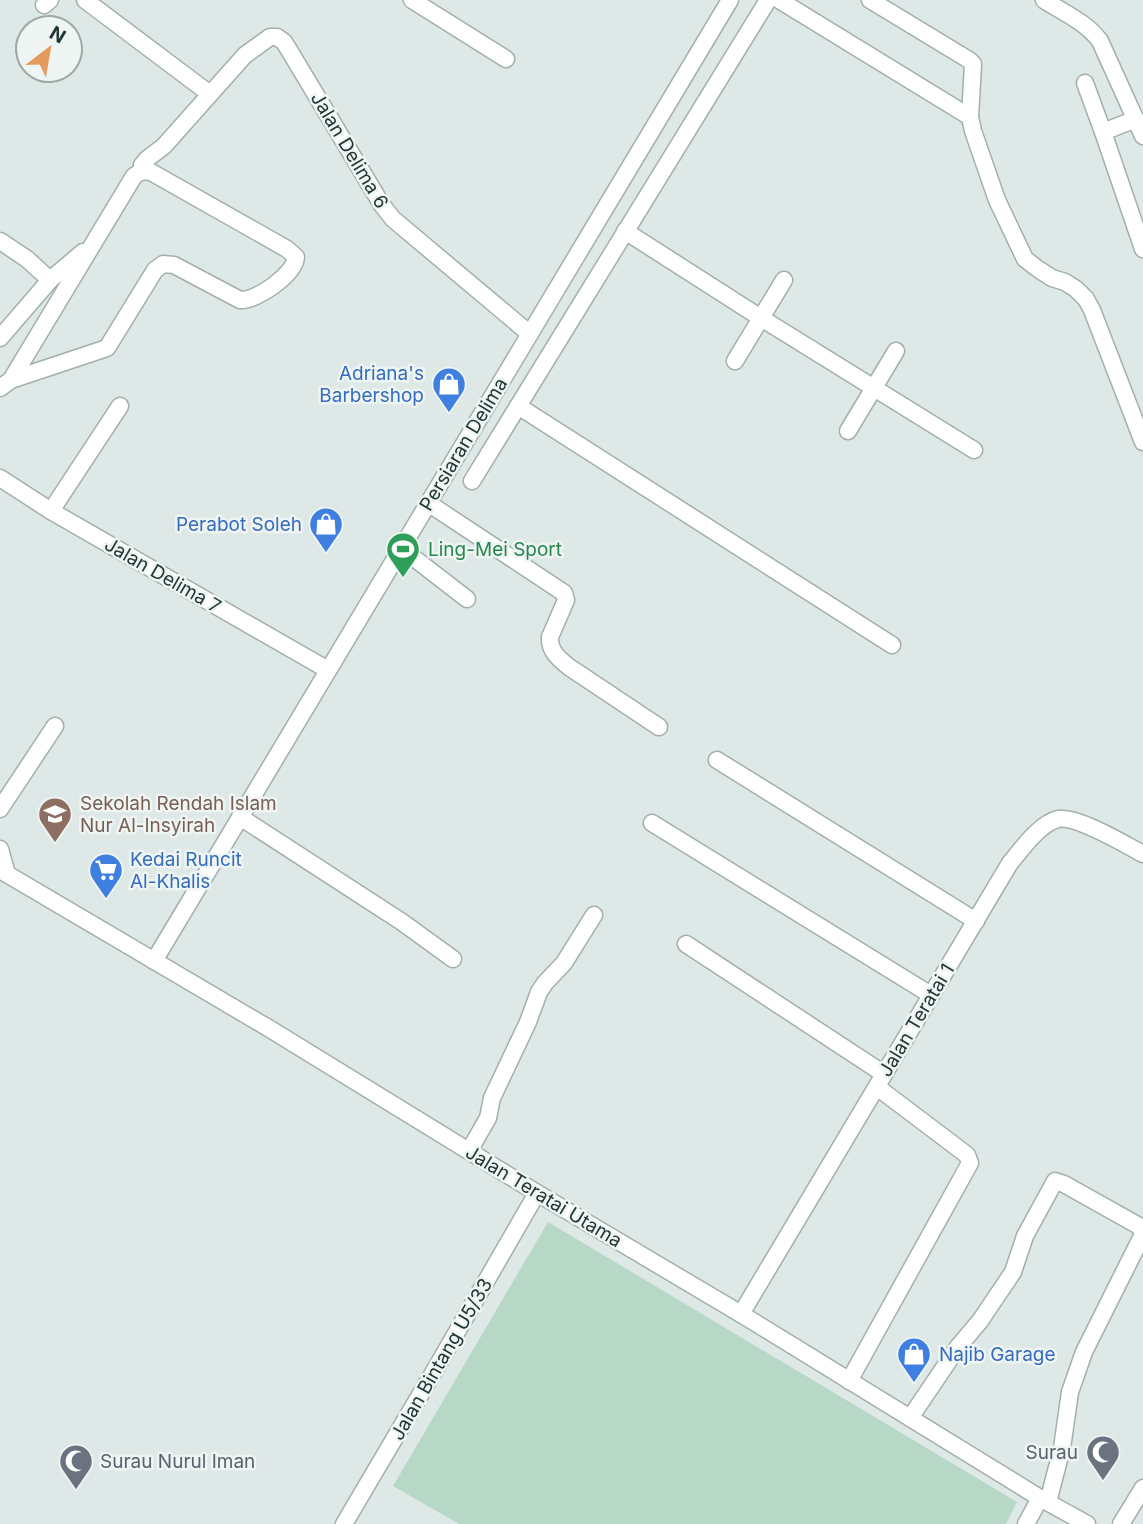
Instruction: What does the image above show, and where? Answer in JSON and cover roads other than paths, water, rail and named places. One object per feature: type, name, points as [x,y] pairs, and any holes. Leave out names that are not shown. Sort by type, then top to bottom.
[{"type":"street","points":[[85,0],[210,94],[164,146],[146,159],[142,171]]},
{"type":"street","points":[[412,0],[506,59]]},
{"type":"street","name":"Persiaran Delima","points":[[154,961],[730,0]]},
{"type":"street","points":[[472,481],[768,0]]},
{"type":"street","points":[[779,0],[970,117]]},
{"type":"street","points":[[870,0],[971,62],[974,70],[970,117],[997,200],[1025,258],[1045,274],[1076,289],[1086,299],[1143,442]]},
{"type":"street","points":[[1044,0],[1088,27],[1100,41],[1143,136]]},
{"type":"street","name":"Jalan Delima 6","points":[[210,94],[245,55],[262,42],[270,37],[277,37],[284,42],[393,219],[530,334]]},
{"type":"street","points":[[1085,83],[1143,249]]},
{"type":"street","points":[[1102,132],[1136,119]]},
{"type":"street","points":[[142,171],[151,172],[287,248],[296,257],[296,262],[268,291],[246,300],[240,300],[174,265],[163,264],[155,270],[107,348],[6,384],[134,176],[142,171]]},
{"type":"street","points":[[625,231],[974,450]]},
{"type":"street","points":[[0,241],[27,259],[50,280]]},
{"type":"street","points":[[0,338],[50,280],[94,242]]},
{"type":"street","points":[[735,361],[784,280]]},
{"type":"street","points":[[848,431],[896,351]]},
{"type":"street","points":[[51,511],[120,406]]},
{"type":"street","points":[[517,406],[892,645]]},
{"type":"street","name":"Jalan Delima 7","points":[[0,478],[51,511],[328,670]]},
{"type":"street","points":[[428,503],[564,593],[566,600],[550,638],[550,644],[558,659],[659,727]]},
{"type":"street","points":[[401,548],[467,599]]},
{"type":"street","points":[[0,809],[55,726]]},
{"type":"street","points":[[717,761],[976,921]]},
{"type":"street","points":[[240,817],[402,922],[453,959]]},
{"type":"street","name":"Jalan Teratai 1","points":[[741,1314],[1010,863],[1033,836],[1056,819],[1063,818],[1101,832],[1143,854]]},
{"type":"street","points":[[652,823],[932,995]]},
{"type":"street","points":[[0,849],[3,872]]},
{"type":"street","name":"Jalan Teratai Utama","points":[[3,872],[270,1029],[1087,1524]]},
{"type":"street","points":[[470,1152],[488,1118],[492,1098],[528,1022],[539,992],[564,963],[594,915]]},
{"type":"street","points":[[687,944],[881,1080],[967,1155],[971,1163],[849,1381]]},
{"type":"street","points":[[909,1418],[1013,1272],[1025,1236],[1055,1181],[1139,1226],[1143,1233],[1084,1352],[1073,1382],[1062,1448],[1044,1500],[1026,1524]]},
{"type":"street","name":"Jalan Bintang U5/33","points":[[344,1524],[537,1193]]},
{"type":"street","points":[[1121,1524],[1143,1488]]},
{"type":"place","name":"Adriana's Barbershop","points":[[449,414]]},
{"type":"place","name":"Perabot Soleh","points":[[326,554]]},
{"type":"place","name":"Ling-Mei Sport","points":[[403,579]]},
{"type":"place","name":"Sekolah Rendah Islam Nur Al-Insyirah","points":[[55,844]]},
{"type":"place","name":"Kedai Runcit Al-Khalis","points":[[106,900]]},
{"type":"place","name":"Najib Garage","points":[[914,1384]]},
{"type":"place","name":"Surau","points":[[1103,1482]]},
{"type":"place","name":"Surau Nurul Iman","points":[[76,1491]]}]
